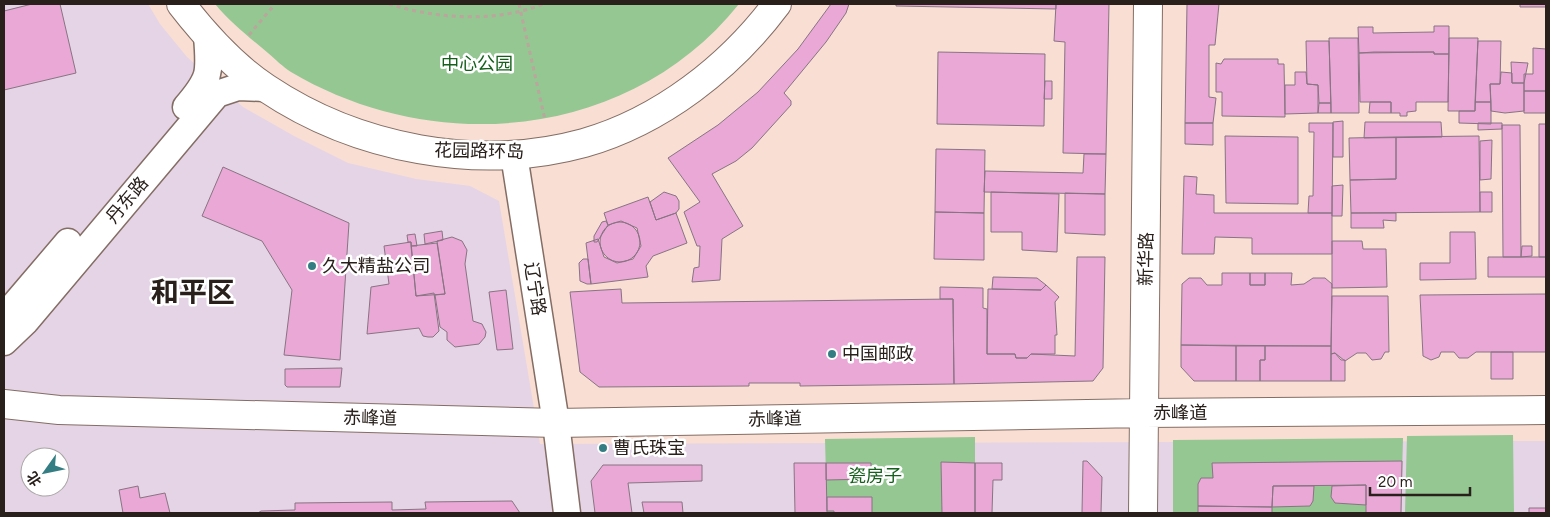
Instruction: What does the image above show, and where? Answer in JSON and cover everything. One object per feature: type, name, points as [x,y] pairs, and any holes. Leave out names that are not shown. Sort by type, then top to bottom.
[{"type":"main road","name":"花园路环岛","points":[[181,4],[207,36],[265,88],[323,119],[386,142],[413,149],[469,155],[514,155],[552,150],[585,143],[619,130],[684,94],[722,66],[747,42],[777,4]]},
{"type":"main road","name":"新华路","points":[[1143,513],[1148,4]]},
{"type":"main road","name":"赤峰道","points":[[4,404],[59,410],[556,423],[1144,413],[1546,410]]},
{"type":"street","name":"丹东路","points":[[4,317],[204,85],[210,67],[207,36]]},
{"type":"street","name":"丹东路","points":[[4,342],[26,321],[217,94],[238,87],[265,88]]},
{"type":"street","name":"辽宁路","points":[[514,155],[556,423],[567,513]]},
{"type":"path","points":[[245,40],[275,4]]},
{"type":"path","points":[[389,4],[434,14],[460,16],[521,12],[543,4]]},
{"type":"path","points":[[519,4],[552,150]]},
{"type":"shaded area","points":[[4,4],[148,4],[160,24],[187,57],[243,107],[294,136],[348,163],[416,179],[470,186],[499,201],[540,444],[1546,441],[1546,513],[4,513]]},
{"type":"green space","name":"中心公园","points":[[215,4],[739,4],[695,49],[644,84],[588,108],[529,121],[468,124],[407,117],[347,99],[288,70],[240,30]]},
{"type":"green space","points":[[1513,435],[1514,513],[1405,513],[1407,436]]},
{"type":"green space","name":"瓷房子","points":[[975,437],[975,513],[827,513],[825,439]]},
{"type":"green space","points":[[1403,438],[1401,513],[1173,513],[1173,440]]},
{"type":"building","points":[[32,4],[60,4],[76,73],[4,90],[4,11]]},
{"type":"building","points":[[831,4],[849,4],[846,13],[826,42],[784,93],[791,101],[791,105],[752,148],[736,161],[712,174],[743,226],[722,239],[720,280],[692,282],[694,268],[699,267],[700,246],[697,246],[684,212],[700,202],[668,158],[718,125],[758,92],[798,49]]},
{"type":"building","points":[[896,4],[1056,4],[1056,9],[896,6]]},
{"type":"building","points":[[1056,4],[1109,4],[1106,154],[1063,153],[1065,42],[1054,41]]},
{"type":"building","points":[[1187,4],[1219,4],[1215,45],[1209,45],[1209,97],[1216,98],[1213,123],[1185,123]]},
{"type":"building","points":[[1520,4],[1546,4],[1546,7],[1520,7]]},
{"type":"building","points":[[1434,26],[1449,26],[1449,54],[1434,54],[1434,52],[1359,53],[1358,27],[1373,27],[1373,33],[1434,32]]},
{"type":"building","points":[[1329,38],[1358,38],[1359,113],[1331,113]]},
{"type":"building","points":[[1449,38],[1478,38],[1475,111],[1448,111]]},
{"type":"building","points":[[1306,41],[1329,41],[1331,103],[1319,103],[1318,85],[1307,84]]},
{"type":"building","points":[[1478,41],[1501,41],[1500,84],[1490,84],[1491,102],[1475,102]]},
{"type":"building","points":[[1533,48],[1546,49],[1546,91],[1524,91],[1524,74],[1533,74]]},
{"type":"building","points":[[938,52],[1045,54],[1044,126],[937,124]]},
{"type":"building","points":[[1434,52],[1434,54],[1449,54],[1448,102],[1416,102],[1416,111],[1407,112],[1407,116],[1400,116],[1400,113],[1391,113],[1391,102],[1360,102],[1359,53]]},
{"type":"building","points":[[1224,59],[1278,59],[1278,64],[1284,64],[1285,117],[1222,116],[1222,92],[1216,92],[1216,63],[1221,64]]},
{"type":"building","points":[[1511,62],[1528,63],[1524,83],[1512,83]]},
{"type":"building","points":[[1295,72],[1306,72],[1307,84],[1318,85],[1318,113],[1285,114],[1285,85],[1295,85]]},
{"type":"building","points":[[1501,72],[1512,73],[1512,83],[1524,83],[1524,111],[1505,113],[1491,111],[1490,84],[1500,84]]},
{"type":"building","points":[[1045,81],[1052,81],[1052,99],[1044,99]]},
{"type":"building","points":[[1524,91],[1546,91],[1546,113],[1524,113]]},
{"type":"building","points":[[1370,102],[1391,102],[1391,113],[1369,113]]},
{"type":"building","points":[[1475,102],[1491,102],[1491,124],[1459,123],[1459,111],[1475,111]]},
{"type":"building","points":[[1319,103],[1331,103],[1331,113],[1318,113]]},
{"type":"building","points":[[1343,121],[1343,157],[1333,157],[1333,122]]},
{"type":"building","points":[[1365,122],[1441,122],[1442,137],[1364,138]]},
{"type":"building","points":[[1185,123],[1213,123],[1213,145],[1185,144]]},
{"type":"building","points":[[1309,123],[1333,123],[1332,213],[1308,213],[1309,196],[1313,196],[1314,132],[1309,132]]},
{"type":"building","points":[[1478,123],[1502,123],[1502,129],[1478,130]]},
{"type":"building","points":[[1539,124],[1546,124],[1546,257],[1539,257]]},
{"type":"building","points":[[1502,125],[1520,125],[1521,257],[1503,257]]},
{"type":"building","points":[[1225,136],[1298,137],[1298,204],[1226,203]]},
{"type":"building","points":[[1479,136],[1480,212],[1351,213],[1350,180],[1396,179],[1396,137]]},
{"type":"building","points":[[1396,137],[1396,179],[1350,180],[1349,138]]},
{"type":"building","points":[[1492,140],[1491,179],[1480,180],[1480,141]]},
{"type":"building","points":[[936,149],[985,150],[984,213],[935,212]]},
{"type":"building","points":[[1084,154],[1106,154],[1105,194],[984,192],[985,171],[1083,173]]},
{"type":"building","name":"久大精盐公司","points":[[223,167],[349,223],[340,360],[284,355],[292,290],[262,241],[202,216]]},
{"type":"building","points":[[1184,176],[1197,177],[1196,194],[1214,195],[1214,213],[1332,213],[1332,254],[1252,254],[1252,238],[1215,237],[1214,254],[1182,254]]},
{"type":"building","points":[[1343,185],[1342,216],[1332,216],[1332,186]]},
{"type":"building","points":[[664,192],[676,196],[679,201],[679,209],[676,213],[656,220],[650,202]]},
{"type":"building","points":[[991,192],[1059,194],[1057,252],[1022,250],[1022,232],[991,232]]},
{"type":"building","points":[[1480,192],[1492,192],[1492,212],[1480,212]]},
{"type":"building","points":[[1065,193],[1105,194],[1105,235],[1065,233]]},
{"type":"building","points":[[648,197],[656,220],[676,213],[687,243],[653,256],[646,266],[648,277],[591,284],[586,243],[598,239],[604,257],[617,263],[633,259],[641,246],[637,228],[621,221],[608,225],[604,213]]},
{"type":"building","points":[[935,212],[984,213],[984,260],[934,259]]},
{"type":"building","points":[[1351,213],[1396,213],[1396,221],[1383,220],[1384,228],[1351,228]]},
{"type":"building","points":[[606,221],[608,225],[597,242],[594,242],[594,236],[602,222]]},
{"type":"building","points":[[624,222],[631,225],[637,231],[640,242],[639,250],[631,259],[624,262],[616,262],[609,259],[601,250],[600,238],[603,231],[612,223]]},
{"type":"building","points":[[442,231],[443,240],[425,244],[424,234]]},
{"type":"building","points":[[1450,232],[1475,232],[1476,279],[1420,280],[1420,263],[1450,263]]},
{"type":"building","points":[[415,234],[417,246],[411,246],[407,235]]},
{"type":"building","points":[[452,237],[462,241],[467,250],[465,264],[473,321],[482,324],[486,332],[485,337],[479,344],[455,347],[447,340],[447,332],[440,327],[435,295],[445,294],[437,241]]},
{"type":"building","points":[[1332,241],[1362,241],[1363,249],[1386,249],[1387,287],[1332,288]]},
{"type":"building","points":[[411,242],[416,296],[434,293],[439,331],[433,337],[423,336],[419,328],[367,334],[371,287],[389,284],[384,246]]},
{"type":"building","points":[[437,243],[445,294],[416,296],[411,246]]},
{"type":"building","points":[[1522,246],[1532,246],[1532,256],[1521,257]]},
{"type":"building","points":[[1077,257],[1105,257],[1103,368],[1093,381],[954,384],[953,299],[940,299],[940,287],[983,288],[983,308],[987,309],[987,354],[1015,354],[1016,358],[1027,358],[1031,354],[1075,356]]},
{"type":"building","points":[[1488,257],[1546,257],[1546,277],[1488,277]]},
{"type":"building","points":[[583,259],[588,259],[591,284],[580,281],[579,263]]},
{"type":"building","points":[[1222,273],[1250,273],[1250,285],[1265,285],[1265,273],[1292,273],[1291,285],[1304,284],[1313,278],[1325,278],[1332,284],[1331,346],[1181,345],[1182,284],[1189,278],[1201,278],[1207,285],[1222,285]]},
{"type":"building","points":[[1250,273],[1265,273],[1265,285],[1250,285]]},
{"type":"building","points":[[993,277],[1037,278],[1046,285],[1041,290],[992,289]]},
{"type":"building","points":[[1046,285],[1059,297],[1055,302],[1057,335],[1055,335],[1055,354],[1031,354],[1027,358],[1016,358],[1015,354],[987,354],[988,289],[1041,290]]},
{"type":"building","points":[[621,289],[622,303],[953,299],[954,384],[800,386],[800,383],[749,383],[749,386],[599,387],[580,372],[570,292]]},
{"type":"building","points":[[506,290],[513,349],[497,350],[489,292]]},
{"type":"building","points":[[1546,294],[1546,352],[1476,352],[1468,358],[1459,358],[1454,352],[1441,352],[1439,357],[1431,360],[1423,356],[1420,295]]},
{"type":"building","points":[[1332,296],[1388,296],[1389,352],[1385,352],[1381,359],[1372,360],[1366,353],[1357,353],[1345,361],[1335,353],[1331,354]]},
{"type":"building","points":[[1181,345],[1236,346],[1236,381],[1194,381],[1181,367]]},
{"type":"building","points":[[1236,346],[1265,346],[1265,360],[1260,360],[1260,381],[1236,381]]},
{"type":"building","points":[[1265,346],[1331,346],[1331,381],[1260,381],[1260,360],[1265,360]]},
{"type":"building","points":[[1491,352],[1513,352],[1513,379],[1491,379]]},
{"type":"building","points":[[1335,353],[1341,360],[1345,360],[1345,381],[1331,381],[1331,354]]},
{"type":"building","points":[[342,368],[340,387],[287,387],[285,385],[285,369]]},
{"type":"building","points":[[1083,461],[1087,461],[1102,477],[1101,513],[1082,513]]},
{"type":"building","points":[[1402,461],[1401,513],[1366,513],[1366,485],[1273,486],[1272,507],[1198,506],[1198,484],[1201,478],[1213,478],[1212,463]]},
{"type":"building","points":[[941,462],[975,463],[975,513],[942,513]]},
{"type":"building","points":[[794,463],[826,463],[827,513],[795,513]]},
{"type":"building","points":[[826,463],[871,463],[871,479],[826,480]]},
{"type":"building","points":[[975,463],[1002,463],[1002,480],[993,480],[992,513],[975,513]]},
{"type":"building","points":[[603,465],[702,465],[702,481],[628,483],[632,513],[595,513],[591,481]]},
{"type":"building","points":[[1366,485],[1366,505],[1335,503],[1331,497],[1332,486]]},
{"type":"building","points":[[138,486],[140,498],[165,493],[170,513],[123,513],[119,490]]},
{"type":"building","points":[[1273,486],[1314,486],[1313,501],[1310,506],[1272,507]]},
{"type":"building","points":[[827,497],[872,497],[872,513],[834,513],[834,511],[827,511]]},
{"type":"building","points":[[512,501],[520,513],[258,513],[261,511],[295,510],[295,503],[392,502],[392,510],[426,509],[425,502]]},
{"type":"building","points":[[642,502],[682,502],[683,513],[644,513]]},
{"type":"building","points":[[1198,506],[1272,507],[1272,513],[1198,513]]},
{"type":"building","points":[[1529,508],[1546,508],[1546,513],[1529,513]]},
{"type":"place","name":"久大精盐公司","points":[[312,266]]},
{"type":"place","name":"中国邮政","points":[[832,354]]},
{"type":"place","name":"曹氏珠宝","points":[[603,448]]},
{"type":"district","name":"和平区","points":[[193,292]]}]
